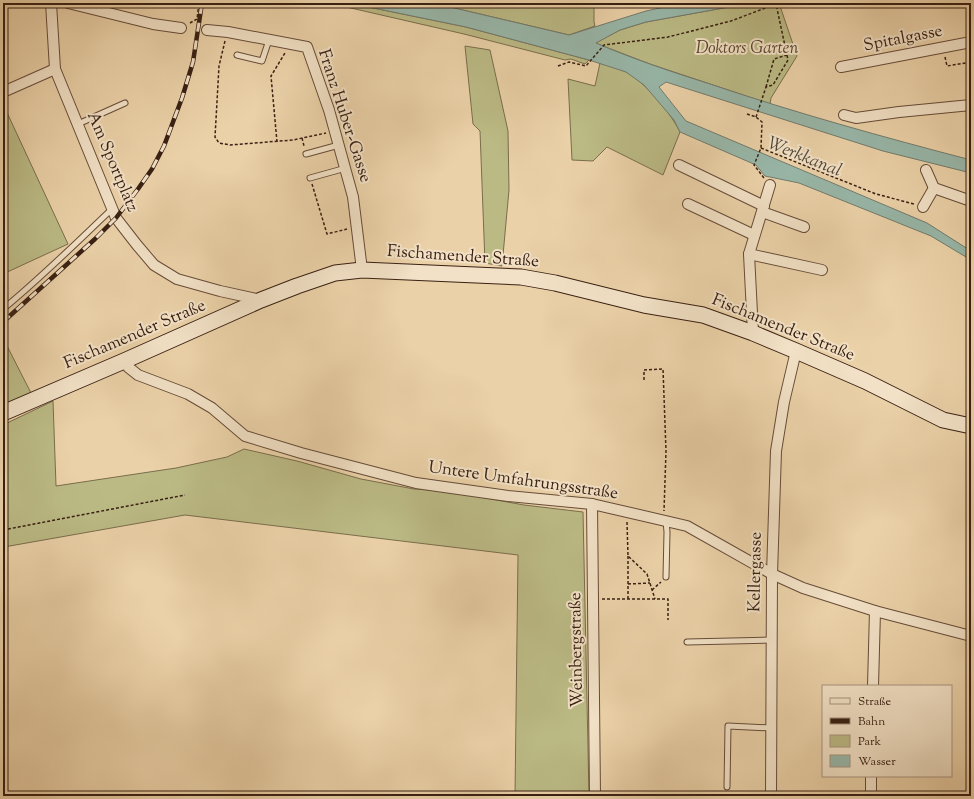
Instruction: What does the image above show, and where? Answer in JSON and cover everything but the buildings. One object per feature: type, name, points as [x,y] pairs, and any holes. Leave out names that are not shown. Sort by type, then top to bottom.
[{"type":"main road","name":"Fischamender Straße","points":[[3,413],[261,300],[335,273],[362,270],[521,277],[644,305],[703,315],[752,333],[865,381],[943,420],[971,426]]},
{"type":"street","name":"Am Sportplatz","points":[[51,3],[55,69],[116,218],[154,265],[177,279],[220,291],[261,300]]},
{"type":"street","points":[[68,3],[153,24],[181,28]]},
{"type":"street","name":"Franz Huber-Gasse","points":[[207,30],[228,32],[307,48],[330,110],[353,196],[362,270]]},
{"type":"street","name":"Spitalgasse","points":[[841,67],[971,42]]},
{"type":"street","points":[[3,92],[55,69]]},
{"type":"street","points":[[844,115],[856,118],[971,105]]},
{"type":"street","points":[[679,165],[763,209],[804,227]]},
{"type":"street","points":[[926,170],[934,188],[971,201]]},
{"type":"street","points":[[752,333],[749,254],[770,185]]},
{"type":"street","points":[[923,207],[934,188]]},
{"type":"street","points":[[688,204],[754,236]]},
{"type":"street","points":[[749,254],[822,270]]},
{"type":"street","name":"Kellergasse","points":[[771,796],[772,574],[776,451],[784,402],[796,351]]},
{"type":"street","name":"Untere Umfahrungsstraße","points":[[124,361],[128,367],[138,375],[188,394],[212,408],[245,436],[301,453],[416,483],[508,496],[592,504],[687,526],[772,574],[803,588],[875,611],[971,636]]},
{"type":"street","name":"Weinbergstraße","points":[[592,504],[595,796]]},
{"type":"street","points":[[873,685],[875,611]]},
{"type":"street","points":[[871,777],[871,796]]},
{"type":"lane","points":[[237,55],[262,61],[269,40]]},
{"type":"lane","points":[[78,124],[126,103]]},
{"type":"lane","points":[[306,154],[339,145]]},
{"type":"lane","points":[[310,178],[346,168]]},
{"type":"lane","points":[[3,310],[112,209]]},
{"type":"lane","points":[[666,521],[666,577]]},
{"type":"lane","points":[[687,642],[772,640]]},
{"type":"lane","points":[[727,787],[728,726],[771,728]]},
{"type":"path","points":[[181,28],[196,20],[199,3]]},
{"type":"path","points":[[558,66],[570,62],[586,66],[604,45],[675,35],[732,21],[780,3]]},
{"type":"path","points":[[766,87],[774,85],[788,60],[776,4]]},
{"type":"path","points":[[228,32],[219,66],[215,137],[219,143],[230,145],[277,142],[336,131]]},
{"type":"path","points":[[277,142],[271,76],[290,44]]},
{"type":"path","points":[[944,47],[947,66],[971,62]]},
{"type":"path","points":[[756,117],[774,59],[787,55]]},
{"type":"path","points":[[747,114],[756,117],[762,122],[761,150],[754,165],[770,185]]},
{"type":"path","points":[[761,150],[876,194],[923,207]]},
{"type":"path","points":[[310,178],[327,234],[357,227]]},
{"type":"path","points":[[644,380],[644,370],[663,369],[666,450],[664,509],[666,521]]},
{"type":"path","points":[[3,530],[185,495]]},
{"type":"path","points":[[627,512],[628,599]]},
{"type":"path","points":[[628,556],[647,574],[655,599]]},
{"type":"path","points":[[652,590],[666,577]]},
{"type":"path","points":[[628,584],[650,583]]},
{"type":"path","points":[[593,599],[668,599],[668,620]]},
{"type":"green space","points":[[329,3],[349,3],[466,27],[589,60],[585,64],[571,59],[565,60],[464,34]]},
{"type":"green space","points":[[433,3],[594,3],[595,26],[569,35]]},
{"type":"green space","name":"Doktors Garten","points":[[751,3],[788,3],[780,6],[797,56],[771,98],[770,104],[650,64],[595,43],[620,30],[646,22]]},
{"type":"green space","points":[[465,46],[490,50],[508,131],[509,190],[502,266],[485,263],[480,131],[473,124]]},
{"type":"green space","points":[[600,63],[620,69],[634,77],[657,99],[676,124],[680,132],[663,175],[607,147],[593,161],[572,160],[568,79],[595,86]]},
{"type":"green space","points":[[3,104],[68,244],[3,274]]},
{"type":"green space","points":[[3,338],[31,393],[3,406]]},
{"type":"green space","points":[[53,401],[56,486],[176,468],[227,457],[244,449],[297,461],[361,479],[414,489],[447,491],[524,505],[583,512],[589,796],[515,796],[518,555],[185,515],[4,547],[3,425]]},
{"type":"water","points":[[349,3],[433,3],[569,35],[646,11],[683,3],[751,3],[646,22],[620,30],[596,43],[681,75],[807,115],[971,160],[971,173],[883,151],[666,82],[659,87],[686,121],[927,223],[971,251],[971,260],[931,236],[799,183],[765,176],[756,165],[680,132],[674,120],[644,85],[626,72],[589,60],[466,27]]},
{"type":"railway","points":[[3,322],[95,239],[116,218],[152,169],[164,146],[182,98],[193,62],[202,3]]},
{"type":"water label","name":"Werkkanal","points":[[804,158]]}]
